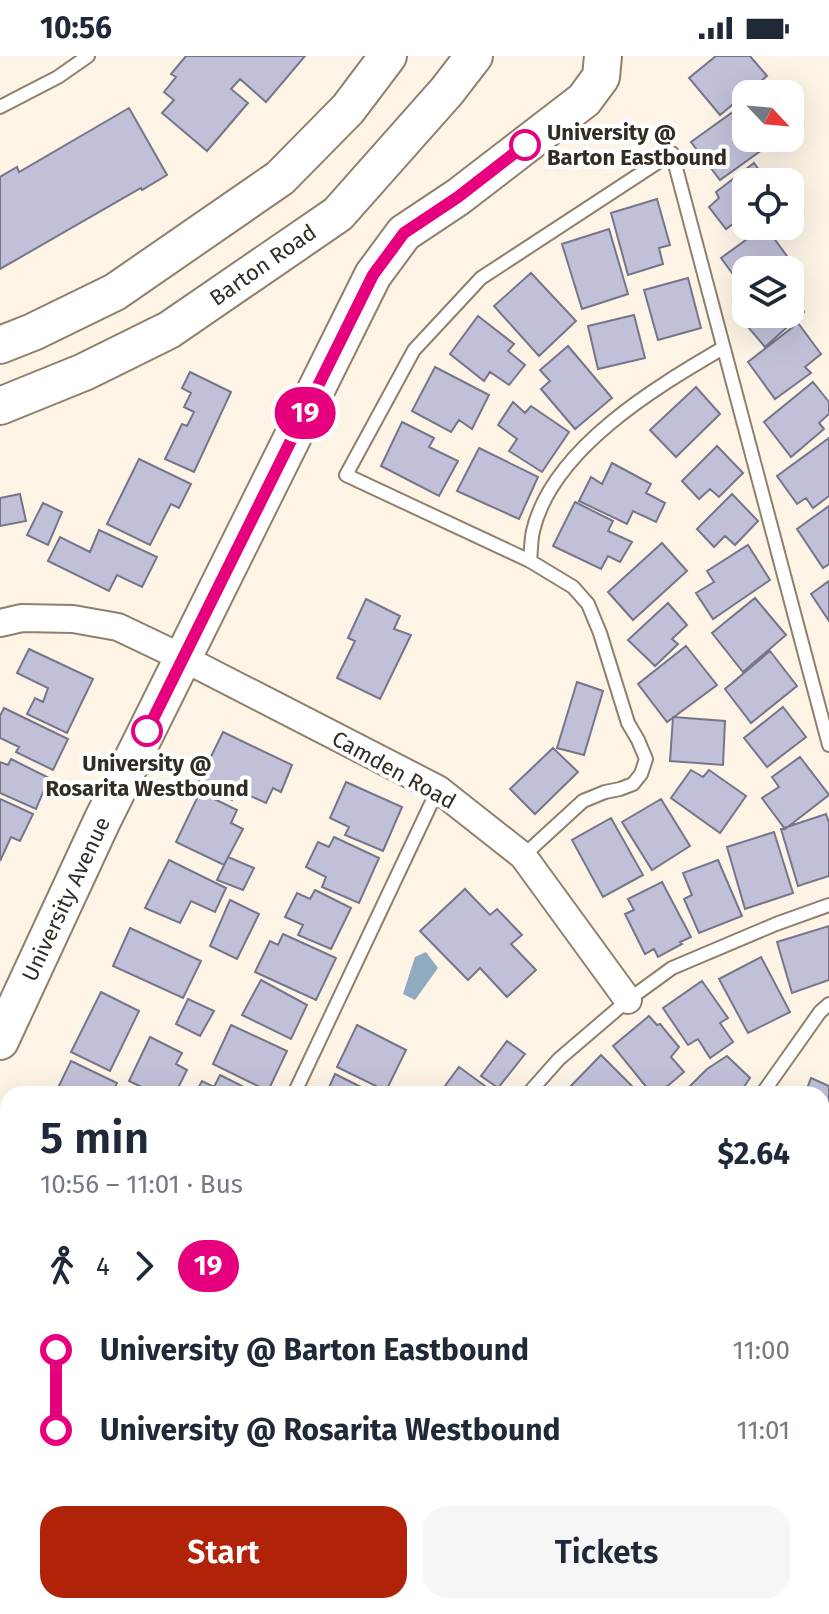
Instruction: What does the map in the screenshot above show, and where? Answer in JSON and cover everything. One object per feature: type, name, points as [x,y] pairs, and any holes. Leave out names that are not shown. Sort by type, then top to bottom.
[{"type":"street","points":[[0,345],[115,292],[280,178],[348,109],[388,56]]},
{"type":"street","name":"Barton Road","points":[[0,406],[84,372],[169,330],[338,214],[474,56]]},
{"type":"street","name":"University Avenue","points":[[0,1041],[102,821],[373,275],[404,233],[458,197],[584,100],[601,77],[603,56]]},
{"type":"street","name":"Camden Road","points":[[0,623],[22,618],[73,619],[118,627],[438,789],[523,856],[628,1000]]},
{"type":"lane","points":[[0,107],[58,77],[88,56]]},
{"type":"lane","points":[[523,856],[583,801],[633,784],[641,774],[646,759],[628,723],[588,604],[573,587],[530,561],[346,475],[414,350],[481,278],[672,153],[829,745]]},
{"type":"lane","points":[[530,561],[533,530],[542,508],[557,480],[588,443],[624,411],[723,348]]},
{"type":"lane","points":[[298,1086],[438,789]]},
{"type":"lane","points":[[535,1086],[559,1059],[628,1000],[672,968],[829,905]]},
{"type":"lane","points":[[768,1086],[820,1012],[829,1004]]},
{"type":"water","points":[[426,952],[438,968],[415,1000],[403,994],[415,957]]},
{"type":"building","points":[[186,56],[305,56],[266,102],[240,79],[231,89],[248,103],[207,151],[162,113],[174,100],[164,92],[176,77],[171,74]]},
{"type":"building","points":[[716,56],[750,56],[767,76],[762,80],[732,80],[732,105],[720,115],[689,78]]},
{"type":"building","points":[[129,108],[167,175],[0,269],[0,177],[17,167],[19,172]]},
{"type":"building","points":[[732,113],[732,152],[759,152],[737,168],[732,168],[720,180],[691,142]]},
{"type":"building","points":[[732,180],[732,224],[726,229],[709,207],[719,198],[716,192]]},
{"type":"building","points":[[657,199],[670,245],[659,248],[663,264],[628,275],[611,213]]},
{"type":"building","points":[[609,229],[628,294],[582,309],[562,244]]},
{"type":"building","points":[[746,240],[775,240],[787,256],[732,256],[732,273],[721,258]]},
{"type":"building","points":[[531,273],[576,321],[539,356],[494,306]]},
{"type":"building","points":[[688,278],[701,328],[658,340],[644,290]]},
{"type":"building","points":[[634,315],[645,358],[598,369],[588,326]]},
{"type":"building","points":[[478,316],[514,344],[508,351],[525,365],[509,385],[490,372],[484,381],[450,354]]},
{"type":"building","points":[[749,328],[786,328],[765,347]]},
{"type":"building","points":[[792,328],[802,328],[821,354],[805,367],[811,373],[775,399],[748,362]]},
{"type":"building","points":[[568,346],[612,398],[575,429],[541,389],[550,381],[540,370]]},
{"type":"building","points":[[435,367],[489,395],[472,429],[459,420],[451,432],[412,411]]},
{"type":"building","points":[[190,372],[231,392],[194,472],[165,459],[182,424],[187,426],[194,412],[184,407],[191,393],[182,388]]},
{"type":"building","points":[[813,382],[829,402],[829,414],[819,423],[824,429],[791,457],[764,422]]},
{"type":"building","points":[[696,387],[720,414],[676,457],[650,430]]},
{"type":"building","points":[[513,402],[525,413],[531,406],[569,432],[542,472],[509,451],[517,439],[498,425]]},
{"type":"building","points":[[402,422],[434,438],[429,447],[458,461],[439,496],[381,466]]},
{"type":"building","points":[[829,438],[829,496],[813,508],[806,498],[797,504],[777,476]]},
{"type":"building","points":[[717,446],[743,473],[719,497],[710,489],[699,499],[682,481]]},
{"type":"building","points":[[479,448],[538,477],[519,519],[457,491]]},
{"type":"building","points":[[139,459],[191,484],[179,508],[171,504],[150,545],[107,524]]},
{"type":"building","points":[[612,463],[651,484],[646,493],[665,503],[656,522],[633,511],[627,524],[579,501],[591,477],[602,484]]},
{"type":"building","points":[[20,494],[26,521],[0,526],[0,498]]},
{"type":"building","points":[[732,494],[758,521],[735,545],[725,536],[714,547],[697,529]]},
{"type":"building","points":[[575,502],[613,521],[608,531],[632,542],[620,562],[608,556],[601,569],[553,546]]},
{"type":"building","points":[[43,503],[62,512],[48,545],[27,535]]},
{"type":"building","points":[[829,506],[829,564],[823,568],[797,529]]},
{"type":"building","points":[[99,530],[157,557],[142,587],[117,575],[109,591],[48,561],[60,537],[90,552]]},
{"type":"building","points":[[662,543],[687,571],[633,620],[608,592]]},
{"type":"building","points":[[748,545],[770,580],[713,619],[696,593],[714,582],[707,571]]},
{"type":"building","points":[[829,581],[829,621],[811,594]]},
{"type":"building","points":[[755,598],[786,635],[743,672],[712,633]]},
{"type":"building","points":[[366,599],[400,616],[394,629],[411,635],[380,699],[337,678],[355,641],[348,638]]},
{"type":"building","points":[[668,603],[687,625],[672,639],[678,644],[655,666],[628,640]]},
{"type":"building","points":[[686,646],[717,685],[667,722],[638,684]]},
{"type":"building","points":[[29,649],[93,679],[67,733],[27,714],[35,698],[43,702],[48,688],[17,673]]},
{"type":"building","points":[[770,651],[797,686],[751,723],[725,689]]},
{"type":"building","points":[[577,682],[603,691],[584,755],[557,748]]},
{"type":"building","points":[[783,707],[806,737],[767,767],[744,738]]},
{"type":"building","points":[[4,708],[68,739],[53,770],[16,752],[19,747],[0,738],[0,716]]},
{"type":"building","points":[[673,717],[725,721],[723,765],[670,761]]},
{"type":"building","points":[[223,732],[292,765],[281,792],[273,788],[266,803],[237,790],[232,800],[198,783]]},
{"type":"building","points":[[553,748],[578,772],[535,814],[510,789]]},
{"type":"building","points":[[800,757],[829,795],[785,829],[762,798],[779,787],[772,777]]},
{"type":"building","points":[[11,759],[49,778],[36,809],[0,793],[0,762],[8,765]]},
{"type":"building","points":[[691,770],[703,777],[709,770],[746,796],[720,833],[671,798]]},
{"type":"building","points":[[346,782],[402,807],[383,851],[345,835],[349,827],[330,818]]},
{"type":"building","points":[[200,792],[237,810],[231,823],[243,829],[224,865],[176,842]]},
{"type":"building","points":[[0,799],[33,814],[20,841],[11,837],[0,861]]},
{"type":"building","points":[[661,799],[690,846],[652,870],[622,822]]},
{"type":"building","points":[[826,814],[829,823],[829,876],[798,886],[781,829]]},
{"type":"building","points":[[611,818],[643,875],[603,897],[572,840]]},
{"type":"building","points":[[774,832],[793,893],[745,909],[727,847]]},
{"type":"building","points":[[334,837],[379,858],[359,903],[322,887],[326,877],[306,867],[318,842],[329,847]]},
{"type":"building","points":[[228,857],[254,868],[243,890],[217,880]]},
{"type":"building","points":[[169,860],[226,888],[215,912],[191,901],[180,923],[145,908]]},
{"type":"building","points":[[718,860],[742,916],[699,933],[684,899],[692,895],[683,873]]},
{"type":"building","points":[[662,882],[691,937],[658,957],[654,949],[645,954],[625,914],[634,910],[628,899]]},
{"type":"building","points":[[465,889],[490,915],[497,909],[522,935],[511,944],[536,970],[507,997],[480,968],[468,980],[420,931]]},
{"type":"building","points":[[315,890],[351,908],[331,949],[298,935],[303,925],[285,917],[297,893],[310,899]]},
{"type":"building","points":[[230,900],[259,914],[237,959],[210,946]]},
{"type":"building","points":[[829,926],[829,980],[792,993],[777,942]]},
{"type":"building","points":[[130,928],[201,961],[183,998],[113,966]]},
{"type":"building","points":[[283,934],[336,958],[316,1000],[255,972],[270,941],[278,945]]},
{"type":"building","points":[[761,957],[790,1012],[748,1033],[719,979]]},
{"type":"building","points":[[261,980],[307,1005],[291,1039],[242,1015]]},
{"type":"building","points":[[702,981],[728,1018],[720,1023],[733,1042],[710,1058],[698,1039],[688,1045],[663,1008]]},
{"type":"building","points":[[101,992],[139,1011],[110,1071],[71,1052]]},
{"type":"building","points":[[188,999],[214,1011],[200,1036],[176,1024]]},
{"type":"building","points":[[649,1016],[679,1047],[671,1057],[684,1072],[668,1086],[646,1086],[613,1046]]},
{"type":"building","points":[[231,1025],[287,1051],[270,1086],[258,1086],[213,1064]]},
{"type":"building","points":[[357,1025],[406,1050],[388,1086],[376,1086],[337,1067]]},
{"type":"building","points":[[150,1037],[182,1053],[176,1064],[187,1070],[179,1086],[139,1086],[129,1081]]},
{"type":"building","points":[[507,1041],[525,1054],[500,1086],[481,1076]]},
{"type":"building","points":[[601,1055],[632,1086],[571,1086]]},
{"type":"building","points":[[727,1056],[750,1078],[744,1086],[690,1086],[707,1069]]},
{"type":"building","points":[[71,1061],[117,1083],[116,1086],[59,1086]]},
{"type":"building","points":[[459,1067],[485,1086],[445,1086]]},
{"type":"building","points":[[335,1074],[359,1086],[330,1086]]},
{"type":"building","points":[[220,1075],[242,1086],[214,1086]]},
{"type":"building","points":[[811,1078],[829,1086],[808,1086]]},
{"type":"bus line","name":"19","points":[[147,731],[373,275],[404,233],[458,197],[525,145]]},
{"type":"place","name":"University @ Barton Eastbound","points":[[525,145]]},
{"type":"place","name":"University @ Rosarita Westbound","points":[[147,731]]}]
